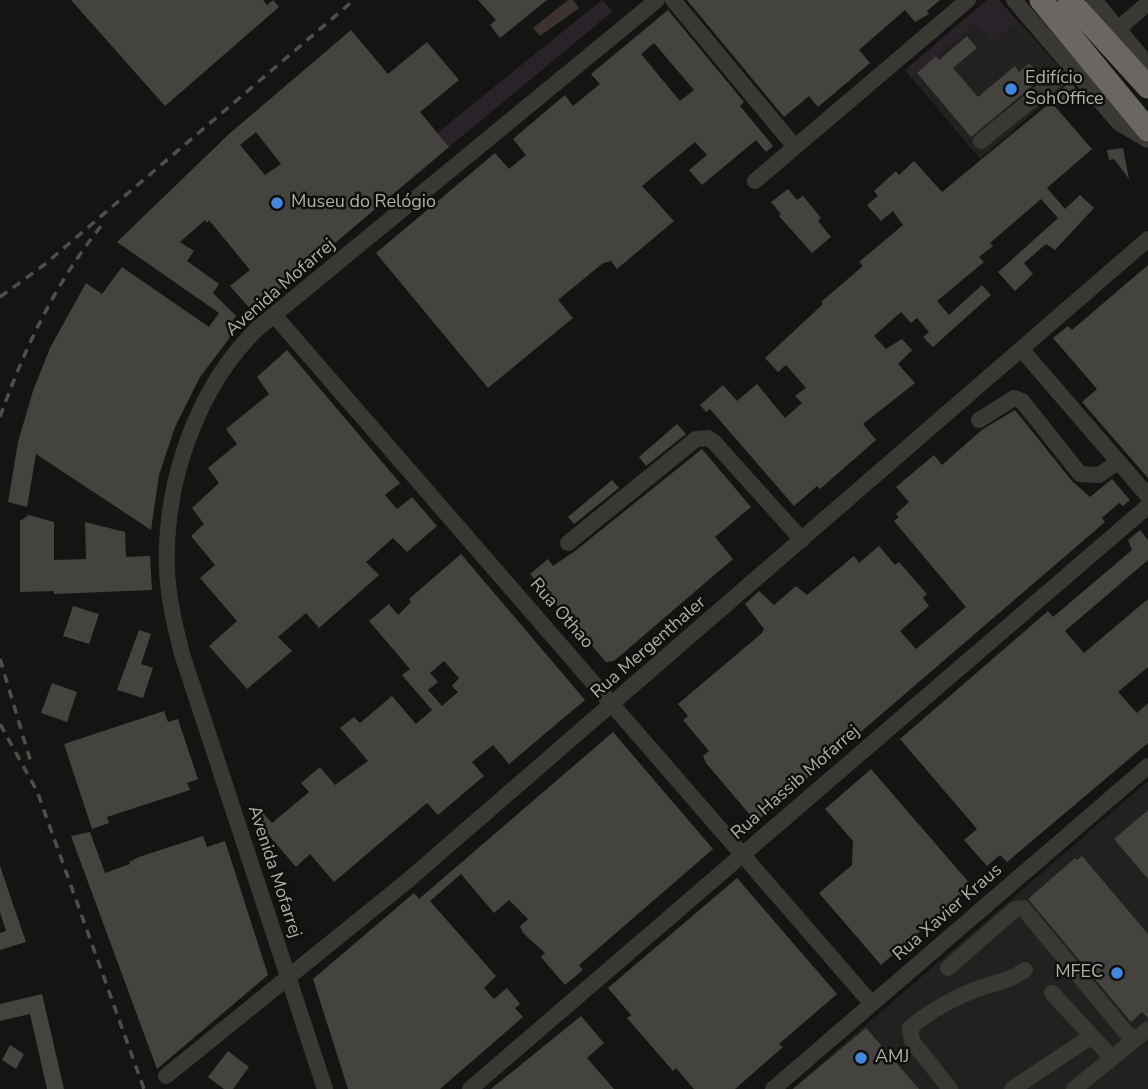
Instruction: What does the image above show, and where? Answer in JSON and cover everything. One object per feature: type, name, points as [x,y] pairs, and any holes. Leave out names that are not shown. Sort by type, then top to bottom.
[{"type":"highway","points":[[1041,0],[1148,130]]},
{"type":"highway","points":[[1069,0],[1148,87]]},
{"type":"street","name":"Avenida Mofarrej","points":[[325,1089],[182,654],[167,565],[172,503],[200,408],[243,343],[274,315],[657,0]]},
{"type":"street","points":[[673,0],[795,147]]},
{"type":"street","points":[[755,181],[968,0]]},
{"type":"street","points":[[1014,0],[1119,123],[1148,140]]},
{"type":"street","points":[[1094,0],[1148,65]]},
{"type":"street","points":[[1118,29],[1148,3]]},
{"type":"street","points":[[981,141],[1072,68]]},
{"type":"street","name":"Rua Mergenthaler","points":[[166,1076],[406,882],[1148,239]]},
{"type":"street","name":"Rua Othao","points":[[274,315],[872,1004]]},
{"type":"street","points":[[1022,350],[1148,496]]},
{"type":"street","points":[[979,421],[1014,398],[1022,401],[1080,474],[1099,475],[1118,461]]},
{"type":"street","points":[[568,543],[696,439],[702,438],[714,442],[802,540]]},
{"type":"street","name":"Rua Hassib Mofarrej","points":[[470,1089],[1148,506]]},
{"type":"street","name":"Rua Xavier Kraus","points":[[773,1089],[1148,766]]},
{"type":"street","points":[[948,968],[1015,909],[1023,908],[1144,1034],[1074,1089]]},
{"type":"street","points":[[950,1089],[912,1041],[910,1028],[923,1016],[988,985],[1004,983],[1025,970]]},
{"type":"street","points":[[1052,993],[1112,1058]]},
{"type":"street","points":[[1012,1089],[1092,1036]]},
{"type":"shaded area","points":[[568,0],[573,0],[579,8],[540,36],[533,28]]},
{"type":"shaded area","points":[[602,0],[613,11],[449,147],[437,133]]},
{"type":"shaded area","points":[[987,0],[999,0],[1071,80],[980,159],[905,70]]},
{"type":"shaded area","points":[[987,0],[999,0],[1018,22],[992,43],[975,23],[911,78],[905,70]]},
{"type":"shaded area","points":[[1148,781],[1148,1089],[792,1089]]},
{"type":"building","points":[[71,0],[263,0],[267,5],[273,0],[279,7],[165,106]]},
{"type":"building","points":[[478,0],[547,0],[500,38],[490,25],[496,20]]},
{"type":"building","points":[[687,0],[940,0],[927,11],[929,14],[915,22],[905,10],[859,50],[870,63],[818,107],[809,96],[784,117]]},
{"type":"building","points":[[668,10],[744,102],[740,106],[773,146],[766,152],[756,140],[702,185],[689,170],[707,155],[695,142],[642,186],[674,221],[617,269],[611,261],[603,263],[558,300],[573,318],[488,388],[376,253],[495,153],[509,169],[526,155],[513,139],[565,95],[573,106],[600,84],[591,74]],"holes":[[[654,43],[694,90],[680,101],[641,54]]]},
{"type":"building","points":[[351,30],[388,74],[427,42],[459,80],[420,112],[449,147],[253,312],[230,286],[250,270],[209,220],[207,223],[205,220],[180,242],[194,251],[187,261],[219,284],[213,293],[236,316],[227,328],[234,332],[200,377],[175,427],[159,475],[151,530],[36,454],[27,507],[8,502],[18,442],[33,391],[50,348],[86,283],[102,294],[122,267],[209,327],[219,313],[117,242],[229,134]],"holes":[[[256,132],[281,164],[265,175],[240,145]]]},
{"type":"building","name":"Edifício SohOffice","points":[[967,36],[977,48],[953,68],[978,97],[1015,66],[1019,72],[1029,63],[1042,78],[971,137],[917,73],[936,56],[939,60]]},
{"type":"building","points":[[1070,82],[1076,89],[1057,106],[1051,98]]},
{"type":"building","points":[[1051,102],[1092,149],[1047,188],[1065,209],[1080,195],[1094,208],[1055,250],[1046,244],[1024,263],[1033,274],[1015,291],[998,272],[1058,218],[1041,199],[990,243],[993,246],[979,257],[984,262],[937,301],[949,315],[982,285],[991,295],[933,347],[923,337],[929,332],[917,318],[911,323],[901,312],[874,336],[886,349],[902,339],[912,350],[898,364],[915,383],[863,424],[876,440],[820,489],[817,486],[794,506],[710,409],[706,412],[700,405],[723,385],[737,401],[757,384],[785,418],[802,403],[795,396],[806,388],[786,365],[778,372],[765,358],[823,304],[821,302],[863,266],[859,262],[903,225],[893,211],[881,221],[867,205],[878,196],[874,191],[896,171],[899,175],[914,161],[942,192]]},
{"type":"building","points":[[1123,148],[1129,179],[1114,159],[1109,160],[1107,150]]},
{"type":"building","points":[[788,189],[797,200],[803,196],[821,218],[818,221],[831,237],[812,253],[779,216],[781,214],[771,202]]},
{"type":"building","points":[[1148,265],[1148,478],[1082,402],[1097,389],[1053,338],[1068,326],[1072,330]]},
{"type":"building","points":[[287,350],[400,483],[385,495],[397,509],[412,497],[437,526],[407,552],[393,538],[366,562],[379,575],[319,628],[306,613],[278,637],[292,651],[247,689],[209,646],[237,621],[200,578],[215,565],[191,536],[204,524],[192,508],[219,483],[208,468],[237,444],[226,429],[269,394],[257,377]]},
{"type":"building","points":[[1015,410],[1072,481],[1090,497],[1112,479],[1130,500],[1123,506],[1119,503],[1102,518],[1105,522],[756,822],[706,763],[703,756],[709,751],[683,720],[688,716],[678,704],[762,633],[764,629],[745,604],[759,591],[774,605],[796,586],[807,595],[854,556],[859,563],[879,546],[895,565],[899,562],[927,594],[923,598],[929,606],[900,631],[916,649],[966,607],[894,521],[899,517],[896,514],[909,502],[896,487],[934,455],[942,465],[983,429]]},
{"type":"building","points":[[677,424],[686,434],[646,466],[639,457]]},
{"type":"building","points":[[702,449],[751,507],[715,537],[733,559],[614,661],[606,662],[530,574],[548,559],[553,566],[575,551]]},
{"type":"building","points":[[612,480],[619,488],[574,524],[568,517]]},
{"type":"building","points":[[29,515],[54,522],[54,560],[86,559],[85,522],[125,532],[126,557],[150,556],[152,590],[54,594],[54,591],[20,592],[20,521]]},
{"type":"building","points":[[1140,530],[1148,540],[1148,560],[1065,631],[1084,653],[1148,599],[1148,667],[1118,692],[1137,713],[1148,703],[1148,743],[1007,862],[1000,855],[987,866],[964,840],[977,829],[900,739],[1048,611],[1053,617],[1132,550],[1128,540]]},
{"type":"building","points":[[461,554],[585,700],[509,764],[493,745],[472,762],[484,776],[438,815],[427,803],[334,882],[310,854],[296,867],[255,819],[263,813],[272,823],[309,792],[301,783],[320,767],[335,785],[368,761],[340,728],[354,717],[360,723],[392,696],[416,724],[432,710],[402,675],[410,669],[369,621],[389,604],[398,615],[411,602],[409,599]],"holes":[[[444,661],[459,678],[452,686],[458,692],[442,706],[428,690],[438,682],[430,673]]]},
{"type":"building","points":[[73,606],[99,614],[89,644],[63,636]]},
{"type":"building","points":[[139,630],[151,634],[141,664],[153,668],[143,698],[117,690]]},
{"type":"building","points":[[52,683],[77,692],[67,722],[41,713]]},
{"type":"building","points":[[164,711],[168,722],[178,719],[198,779],[187,783],[190,790],[107,817],[109,823],[92,829],[64,744]]},
{"type":"building","points":[[613,732],[713,849],[579,965],[583,970],[565,985],[541,957],[545,953],[523,933],[520,926],[528,919],[509,900],[494,913],[461,874],[430,901],[496,976],[484,988],[494,999],[507,988],[520,1004],[515,1008],[523,1017],[440,1089],[348,1089],[313,979],[414,893],[419,899]]},
{"type":"building","points":[[871,769],[972,886],[881,965],[819,893],[852,865],[853,841],[825,809]]},
{"type":"building","points":[[1148,810],[1148,879],[1114,839]]},
{"type":"building","points":[[90,832],[105,873],[130,864],[129,862],[139,857],[203,836],[207,847],[225,841],[268,975],[157,1069],[71,836]]},
{"type":"building","name":"MFEC","points":[[1082,856],[1148,934],[1148,1018],[1142,1012],[1131,1022],[1028,899],[1075,858],[1077,860]]},
{"type":"building","points":[[0,866],[26,942],[0,950],[0,933],[6,931],[0,912]]},
{"type":"building","points":[[737,878],[837,994],[779,1044],[783,1047],[735,1089],[694,1089],[676,1068],[673,1071],[627,1018],[631,1015],[608,988]]},
{"type":"building","points":[[42,994],[64,1089],[47,1089],[30,1014],[0,1021],[0,1004]]},
{"type":"building","points":[[581,1016],[604,1043],[587,1058],[614,1089],[491,1089]]},
{"type":"building","name":"AMJ","points":[[866,1028],[919,1089],[793,1089]]},
{"type":"building","points":[[10,1045],[24,1054],[16,1069],[2,1060]]},
{"type":"building","points":[[228,1051],[249,1067],[233,1089],[224,1089],[208,1077]]},
{"type":"railway","points":[[0,297],[44,265],[354,0]]},
{"type":"railway","points":[[0,417],[20,366],[55,293],[101,226]]},
{"type":"railway","points":[[0,659],[32,766]]},
{"type":"railway","points":[[0,724],[37,791],[144,1089]]},
{"type":"place","name":"Edifício SohOffice","points":[[1011,89]]},
{"type":"place","name":"Museu do Relógio","points":[[277,203]]},
{"type":"place","name":"MFEC","points":[[1117,973]]},
{"type":"place","name":"AMJ","points":[[861,1058]]}]
